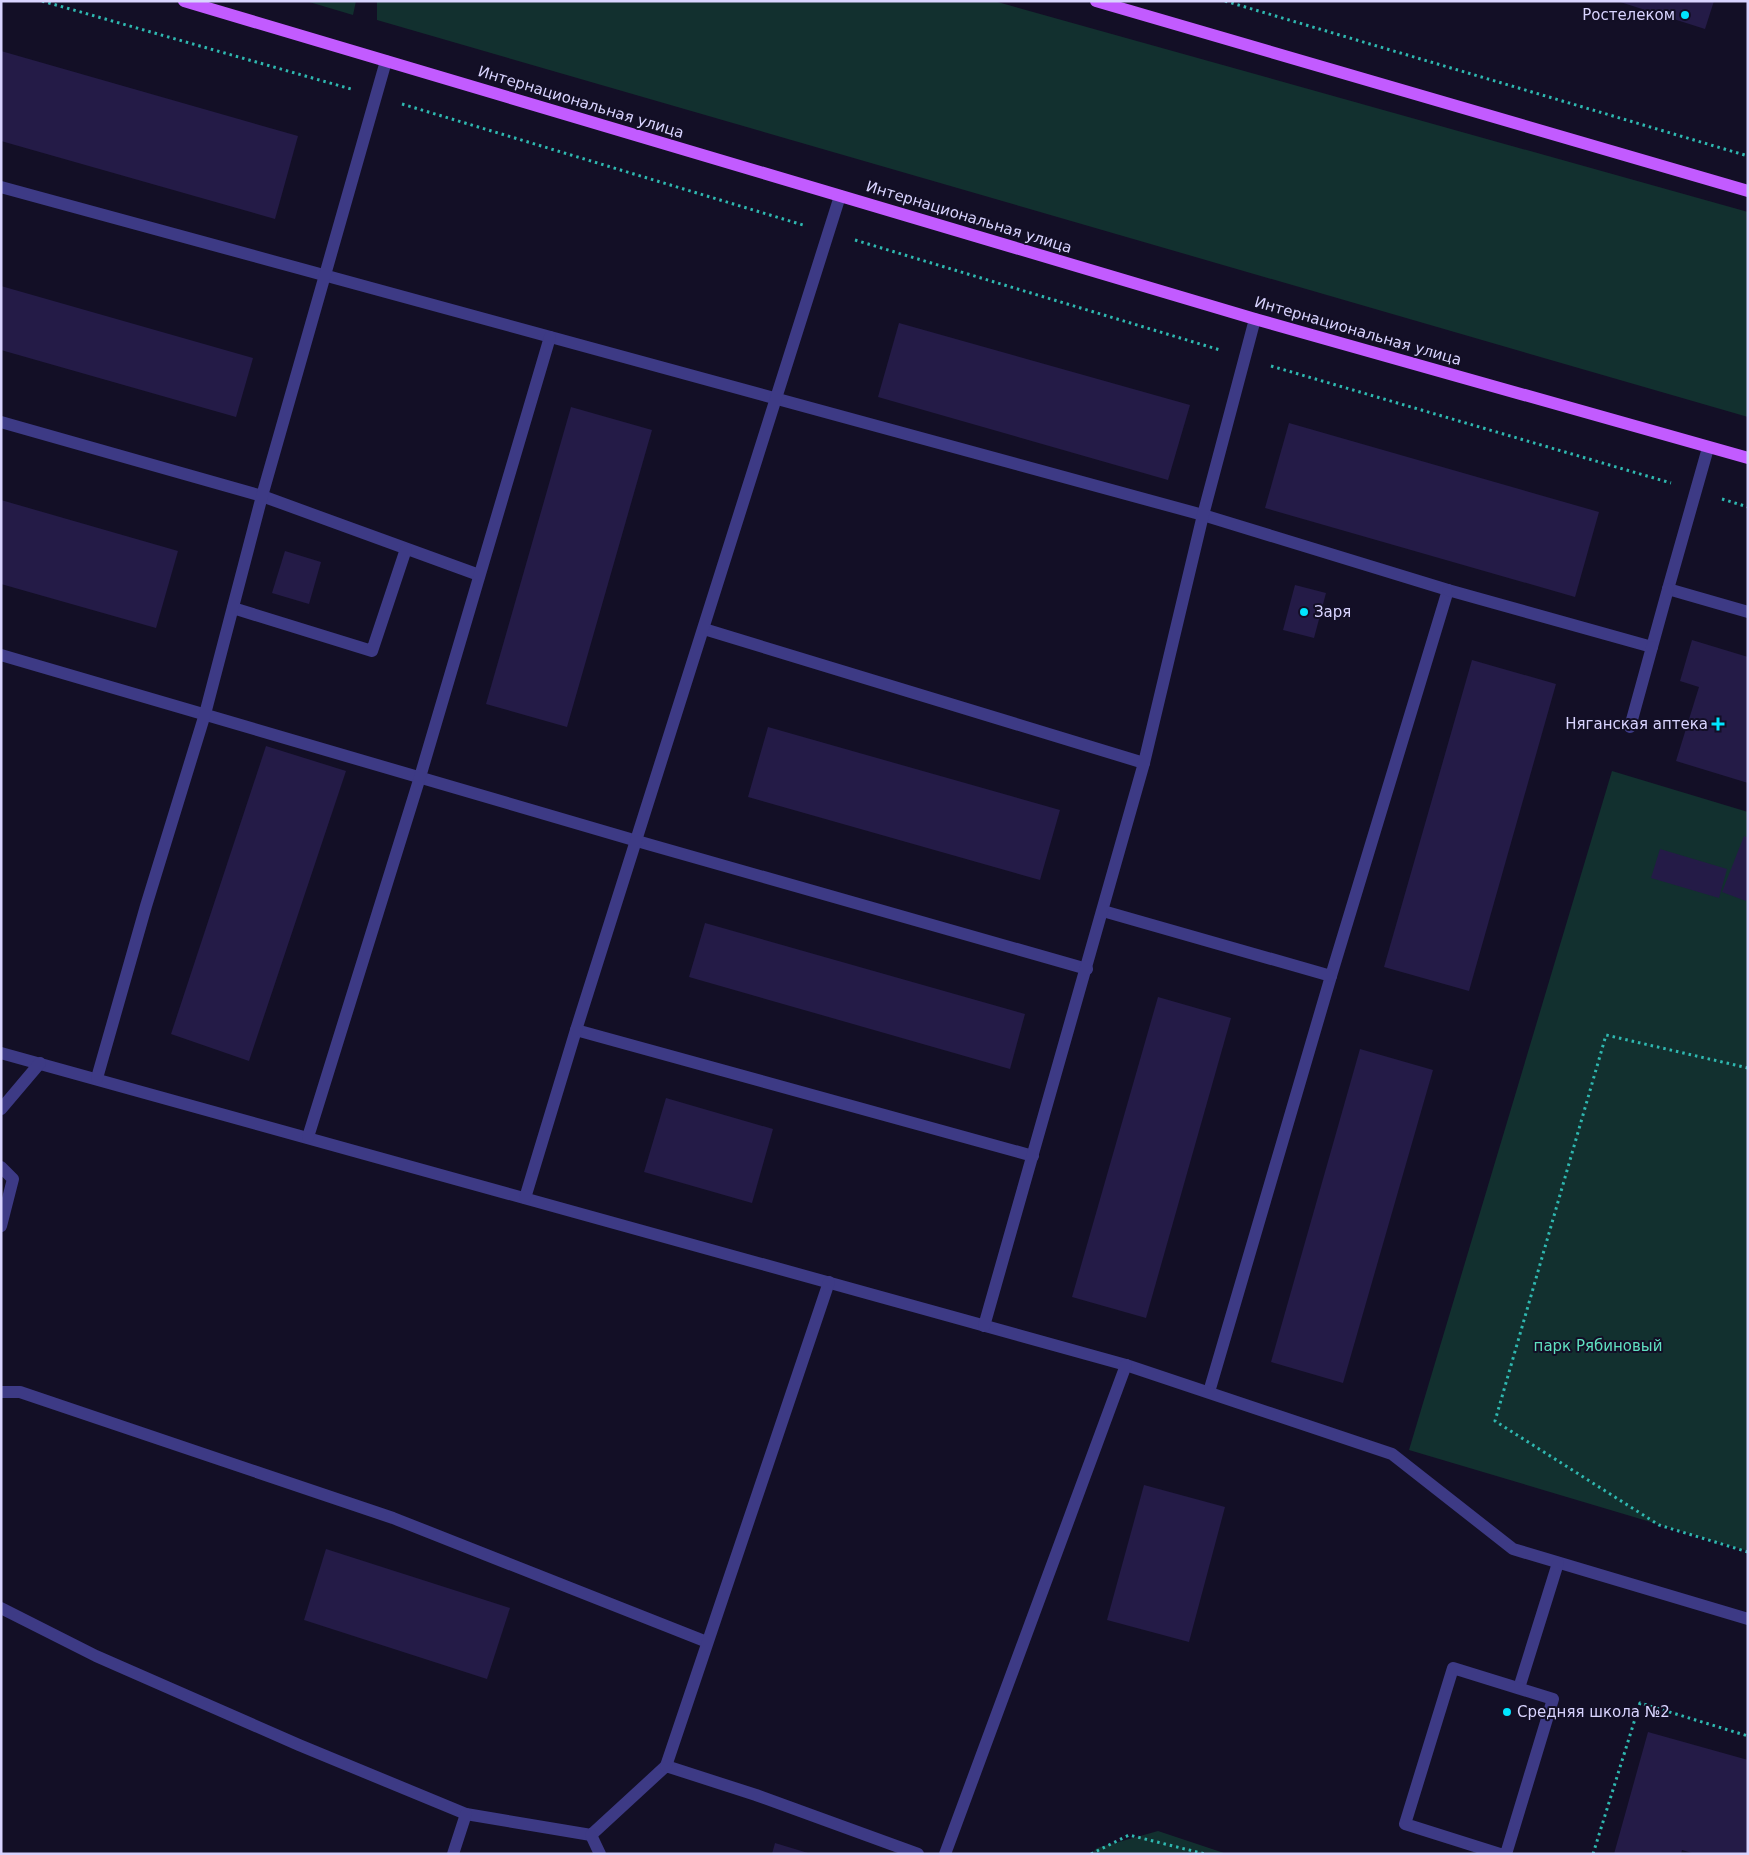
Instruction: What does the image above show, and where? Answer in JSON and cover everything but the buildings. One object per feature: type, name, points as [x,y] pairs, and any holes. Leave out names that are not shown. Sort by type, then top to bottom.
[{"type":"main road","name":"Интернациональная улица","points":[[184,1],[1255,319],[1748,458]]},
{"type":"main road","points":[[1096,1],[1748,191]]},
{"type":"lane","points":[[97,1078],[146,906],[205,714],[262,496],[386,61]]},
{"type":"lane","points":[[1,187],[1203,516],[1448,590],[1652,647]]},
{"type":"lane","points":[[525,1198],[576,1030],[840,196]]},
{"type":"lane","points":[[984,1326],[1144,763],[1203,516],[1255,319]]},
{"type":"lane","points":[[308,1137],[420,777],[550,337]]},
{"type":"lane","points":[[1,422],[262,496],[479,576]]},
{"type":"lane","points":[[1630,727],[1708,448]]},
{"type":"lane","points":[[232,608],[372,651],[406,549]]},
{"type":"lane","points":[[1668,589],[1748,612]]},
{"type":"lane","points":[[1208,1392],[1448,590]]},
{"type":"lane","points":[[704,628],[1144,763]]},
{"type":"lane","points":[[1,655],[637,841],[1087,969]]},
{"type":"lane","points":[[1103,911],[1332,976]]},
{"type":"lane","points":[[576,1030],[1033,1156]]},
{"type":"lane","points":[[1,1053],[97,1078],[1126,1365],[1392,1454],[1512,1549],[1748,1619]]},
{"type":"lane","points":[[1,1109],[40,1063]]},
{"type":"lane","points":[[1,1167],[13,1180],[1,1226]]},
{"type":"lane","points":[[591,1835],[666,1766],[829,1282]]},
{"type":"lane","points":[[945,1854],[1126,1365]]},
{"type":"lane","points":[[1,1392],[20,1392],[393,1518],[707,1642]]},
{"type":"lane","points":[[1519,1688],[1558,1562]]},
{"type":"lane","points":[[1,1608],[92,1654],[299,1745],[466,1814],[591,1835]]},
{"type":"lane","points":[[1500,1854],[1405,1824],[1453,1668],[1554,1699],[1506,1854]]},
{"type":"lane","points":[[666,1766],[756,1795],[918,1854]]},
{"type":"lane","points":[[453,1854],[466,1814]]},
{"type":"lane","points":[[591,1835],[600,1854]]},
{"type":"path","points":[[42,1],[376,96],[1678,486]]},
{"type":"path","points":[[1224,1],[1748,156]]},
{"type":"path","points":[[1713,496],[1748,507]]},
{"type":"path","points":[[1748,1068],[1606,1035],[1495,1421],[1659,1525],[1748,1552]]},
{"type":"path","points":[[1593,1854],[1640,1703],[1748,1736]]},
{"type":"path","points":[[1091,1854],[1129,1835],[1205,1854]]},
{"type":"green space","points":[[306,1],[356,1],[353,15]]},
{"type":"green space","points":[[377,1],[994,1],[1748,212],[1748,417],[377,20]]},
{"type":"green space","name":"парк Рябиновый","points":[[1612,771],[1748,812],[1748,1551],[1409,1450]]},
{"type":"green space","points":[[1158,1831],[1227,1854],[1091,1854],[1097,1848]]},
{"type":"place","name":"Ростелеком","points":[[1685,15]]},
{"type":"place","name":"Заря","points":[[1304,612]]},
{"type":"place","name":"Няганская аптека","points":[[1718,724]]},
{"type":"place","name":"Средняя школа №2","points":[[1507,1712]]}]
